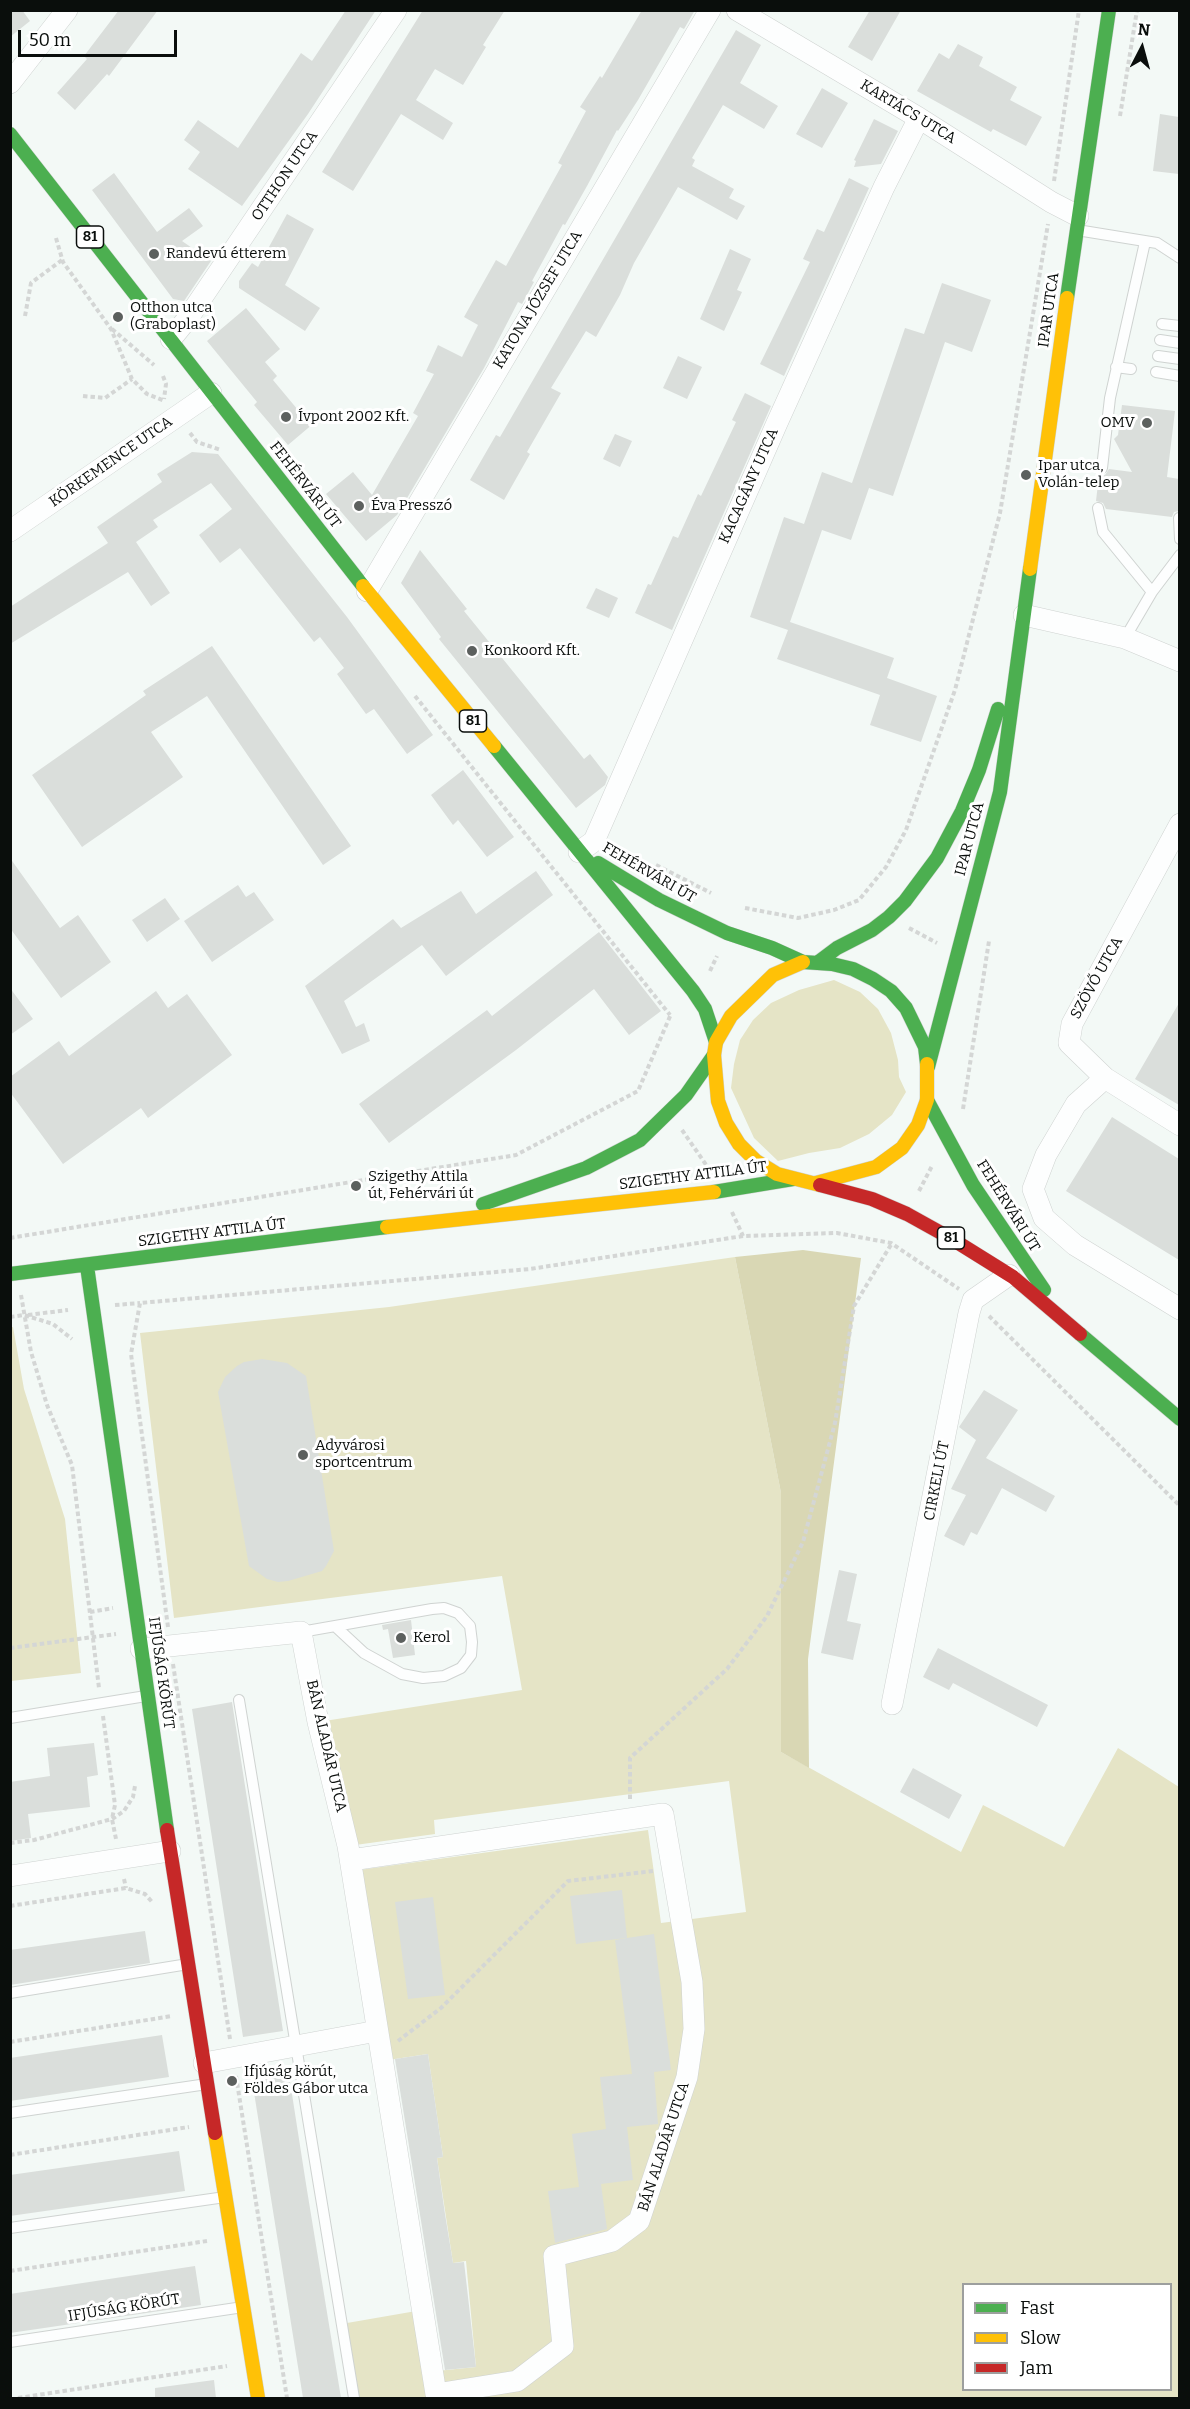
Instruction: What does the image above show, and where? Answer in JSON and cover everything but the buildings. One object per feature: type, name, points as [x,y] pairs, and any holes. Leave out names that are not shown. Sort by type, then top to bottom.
[{"type":"street","points":[[10,83],[67,10]]},
{"type":"street","name":"OTTHON UTCA","points":[[171,339],[182,327],[396,10]]},
{"type":"street","name":"KATONA JÓZSEF UTCA","points":[[367,591],[710,10]]},
{"type":"street","name":"KARTÁCS UTCA","points":[[737,10],[919,118],[1051,202],[1077,223]]},
{"type":"street","name":"IPAR UTCA","points":[[928,1067],[1000,792],[1077,223],[1109,10]]},
{"type":"street","name":"KACAGÁNY UTCA","points":[[579,852],[594,841],[772,434],[884,187],[919,118]]},
{"type":"street","name":"FEHÉRVÁRI ÚT","points":[[10,134],[367,591],[693,991],[705,1009],[715,1049],[718,1101],[726,1123],[739,1144],[777,1174],[872,1199],[907,1214],[952,1239],[1009,1275],[1071,1324],[1179,1419]]},
{"type":"street","name":"KÖRKEMENCE UTCA","points":[[10,531],[211,393]]},
{"type":"street","points":[[1024,615],[1125,638],[1179,661]]},
{"type":"street","name":"IPAR UTCA","points":[[810,962],[872,930],[889,917],[906,901],[937,858],[962,811],[979,770],[1024,615]]},
{"type":"street","name":"SZÖVŐ UTCA","points":[[1179,824],[1072,1024],[1069,1043],[1105,1078],[1179,1125]]},
{"type":"street","name":"FEHÉRVÁRI ÚT","points":[[579,852],[659,900],[727,933],[810,962],[853,969],[873,978],[891,991],[906,1008],[925,1047],[928,1067],[927,1100],[918,1125],[902,1148],[876,1167],[845,1177],[815,1183]]},
{"type":"street","points":[[715,1049],[731,1016],[759,987],[773,975],[810,962]]},
{"type":"street","name":"SZIGETHY ATTILA ÚT","points":[[417,1223],[501,1199],[586,1168],[640,1140],[686,1095],[715,1049]]},
{"type":"street","points":[[1105,1078],[1076,1104],[1046,1155],[1033,1189],[1044,1218],[1075,1245],[1179,1309]]},
{"type":"street","name":"FEHÉRVÁRI ÚT","points":[[927,1100],[973,1185],[1001,1229],[1071,1324]]},
{"type":"street","name":"SZIGETHY ATTILA ÚT","points":[[10,1274],[417,1223],[721,1191],[794,1179]]},
{"type":"street","name":"IFJÚSÁG KÖRÚT","points":[[87,1266],[170,1851],[258,2398]]},
{"type":"street","points":[[973,1300],[1009,1275]]},
{"type":"street","name":"CIRKELI ÚT","points":[[892,1704],[973,1300]]},
{"type":"street","points":[[141,1649],[301,1632]]},
{"type":"street","name":"BÁN ALADÁR UTCA","points":[[301,1632],[318,1722],[351,1860],[436,2394],[517,2381],[563,2346],[554,2256],[612,2241],[639,2222],[687,2077],[694,2029],[692,1982],[663,1814],[351,1860]]},
{"type":"street","points":[[10,1876],[170,1851]]},
{"type":"street","points":[[204,2063],[377,2031]]},
{"type":"lane","points":[[1077,223],[1145,242],[1157,243],[1179,258]]},
{"type":"lane","points":[[1102,468],[1110,398],[1120,351],[1129,336],[1145,242]]},
{"type":"lane","points":[[1162,324],[1179,326]]},
{"type":"lane","points":[[1160,340],[1179,343]]},
{"type":"lane","points":[[1120,351],[1133,353]]},
{"type":"lane","points":[[1158,356],[1179,359]]},
{"type":"lane","points":[[1116,367],[1131,369]]},
{"type":"lane","points":[[1156,372],[1179,375]]},
{"type":"lane","points":[[1098,508],[1103,532],[1152,592]]},
{"type":"lane","points":[[1179,518],[1179,539]]},
{"type":"lane","points":[[1125,638],[1152,592],[1179,555]]},
{"type":"lane","points":[[301,1632],[432,1608],[444,1608],[458,1613],[470,1626],[471,1655],[461,1668],[444,1676],[423,1678],[402,1674],[364,1653],[336,1627]]},
{"type":"lane","points":[[10,1718],[148,1696]]},
{"type":"lane","points":[[239,1700],[354,2398]]},
{"type":"lane","points":[[10,1993],[188,1964]]},
{"type":"lane","points":[[10,2114],[207,2084]]},
{"type":"lane","points":[[10,2228],[226,2197]]},
{"type":"lane","name":"IFJÚSÁG KÖRÚT","points":[[10,2342],[243,2307]]},
{"type":"path","points":[[11,1238],[516,1155],[638,1091],[670,1014],[711,970],[739,907],[798,918],[834,910],[859,900],[886,867],[906,830],[955,690],[1000,513],[1051,202],[1079,10]]},
{"type":"path","points":[[49,229],[56,238],[62,260],[111,329],[132,379],[147,394],[164,399],[166,384],[162,374],[111,329]]},
{"type":"path","points":[[25,316],[31,284],[62,260]]},
{"type":"path","points":[[83,396],[105,398],[132,379]]},
{"type":"path","points":[[186,429],[197,442],[220,450],[228,459]]},
{"type":"path","points":[[412,693],[670,1014]]},
{"type":"path","points":[[630,1819],[630,1758],[727,1670],[767,1616],[802,1542],[835,1423],[854,1306],[907,1214],[963,1108],[985,962],[956,953],[859,900]]},
{"type":"path","points":[[638,1091],[669,1112],[705,1161],[743,1236],[837,1233],[891,1243],[943,1276],[973,1300],[1109,1433],[1179,1506]]},
{"type":"path","points":[[10,1317],[24,1315],[53,1324],[72,1340],[75,1346]]},
{"type":"path","points":[[24,1315],[31,1352],[47,1405],[72,1465],[114,1806],[112,1820]]},
{"type":"path","points":[[111,1597],[114,1615]]},
{"type":"path","points":[[90,1612],[113,1608]]},
{"type":"path","points":[[115,1625],[118,1645]]},
{"type":"path","points":[[10,1647],[116,1634]]},
{"type":"path","points":[[10,1843],[34,1840],[112,1820],[124,1811],[133,1797],[135,1784]]},
{"type":"path","points":[[381,2054],[441,2008],[568,1881],[672,1868]]},
{"type":"path","points":[[10,1906],[126,1888]]},
{"type":"path","points":[[10,2042],[172,2016]]},
{"type":"path","points":[[10,2155],[189,2127]]},
{"type":"path","points":[[10,2271],[207,2241]]},
{"type":"path","points":[[18,2398],[227,2366]]},
{"type":"green space","points":[[834,980],[860,992],[878,1009],[891,1033],[898,1060],[899,1077],[906,1092],[892,1115],[869,1134],[840,1148],[778,1161],[754,1138],[731,1088],[740,1040],[753,1020],[771,1003],[799,990]]},
{"type":"green space","points":[[735,1257],[781,1493],[781,1752],[961,1852],[983,1805],[1064,1847],[1118,1748],[1179,1787],[1179,2398],[359,2398],[347,2323],[422,2310],[437,2371],[476,2367],[466,2261],[453,2263],[437,2158],[443,2157],[428,2054],[382,2061],[352,1871],[648,1830],[661,1923],[746,1912],[729,1781],[434,1820],[435,1834],[348,1846],[318,1722],[522,1690],[502,1576],[174,1618],[140,1333],[389,1307]]},
{"type":"green space","points":[[13,1327],[24,1389],[65,1519],[81,1673],[11,1681],[10,1328]]},
{"type":"shaded area","points":[[803,1250],[861,1258],[808,1659],[809,1768],[781,1752],[781,1493],[735,1257]]},
{"type":"traffic: fast","points":[[1067,298],[1109,10]]},
{"type":"traffic: fast","points":[[10,134],[363,586]]},
{"type":"traffic: fast","points":[[928,1067],[1000,792],[1030,569]]},
{"type":"traffic: fast","points":[[817,963],[837,948],[872,930],[889,917],[905,901],[937,858],[962,811],[979,770],[998,709]]},
{"type":"traffic: fast","points":[[494,746],[693,991],[705,1009],[716,1042]]},
{"type":"traffic: fast","points":[[598,863],[659,900],[727,933],[772,948],[803,962],[832,964],[853,969],[873,979],[891,991],[906,1008],[925,1047],[927,1064]]},
{"type":"traffic: fast","points":[[483,1204],[586,1168],[640,1140],[686,1095],[714,1055]]},
{"type":"traffic: fast","points":[[927,1100],[973,1185],[1044,1290]]},
{"type":"traffic: fast","points":[[714,1192],[793,1179]]},
{"type":"traffic: fast","points":[[10,1274],[387,1227]]},
{"type":"traffic: fast","points":[[87,1266],[167,1830]]},
{"type":"traffic: fast","points":[[1080,1334],[1180,1419]]},
{"type":"traffic: slow","points":[[1030,569],[1067,298]]},
{"type":"traffic: slow","points":[[363,586],[494,746]]},
{"type":"traffic: slow","points":[[803,962],[773,975],[731,1016],[716,1042],[714,1055],[718,1101],[726,1123],[739,1144],[756,1161],[777,1174],[820,1185]]},
{"type":"traffic: slow","points":[[816,1183],[876,1167],[902,1148],[918,1125],[927,1100],[927,1064]]},
{"type":"traffic: slow","points":[[387,1227],[714,1192]]},
{"type":"traffic: slow","points":[[215,2133],[258,2398]]},
{"type":"traffic: jam","points":[[820,1185],[872,1199],[907,1214],[952,1239],[1013,1277],[1080,1334]]},
{"type":"traffic: jam","points":[[167,1830],[215,2133]]},
{"type":"place","name":"Randevú étterem","points":[[154,254]]},
{"type":"place","name":"Otthon utca (Graboplast)","points":[[118,317]]},
{"type":"place","name":"Ívpont 2002 Kft.","points":[[286,417]]},
{"type":"place","name":"OMV","points":[[1147,423]]},
{"type":"place","name":"Ipar utca, Volán-telep","points":[[1026,475]]},
{"type":"place","name":"Éva Presszó","points":[[359,506]]},
{"type":"place","name":"Konkoord Kft.","points":[[472,651]]},
{"type":"place","name":"Szigethy Attila út, Fehérvári út","points":[[356,1186]]},
{"type":"place","name":"Adyvárosi sportcentrum","points":[[303,1455]]},
{"type":"place","name":"Kerol","points":[[401,1638]]},
{"type":"place","name":"Ifjúság körút, Földes Gábor utca","points":[[232,2081]]}]
